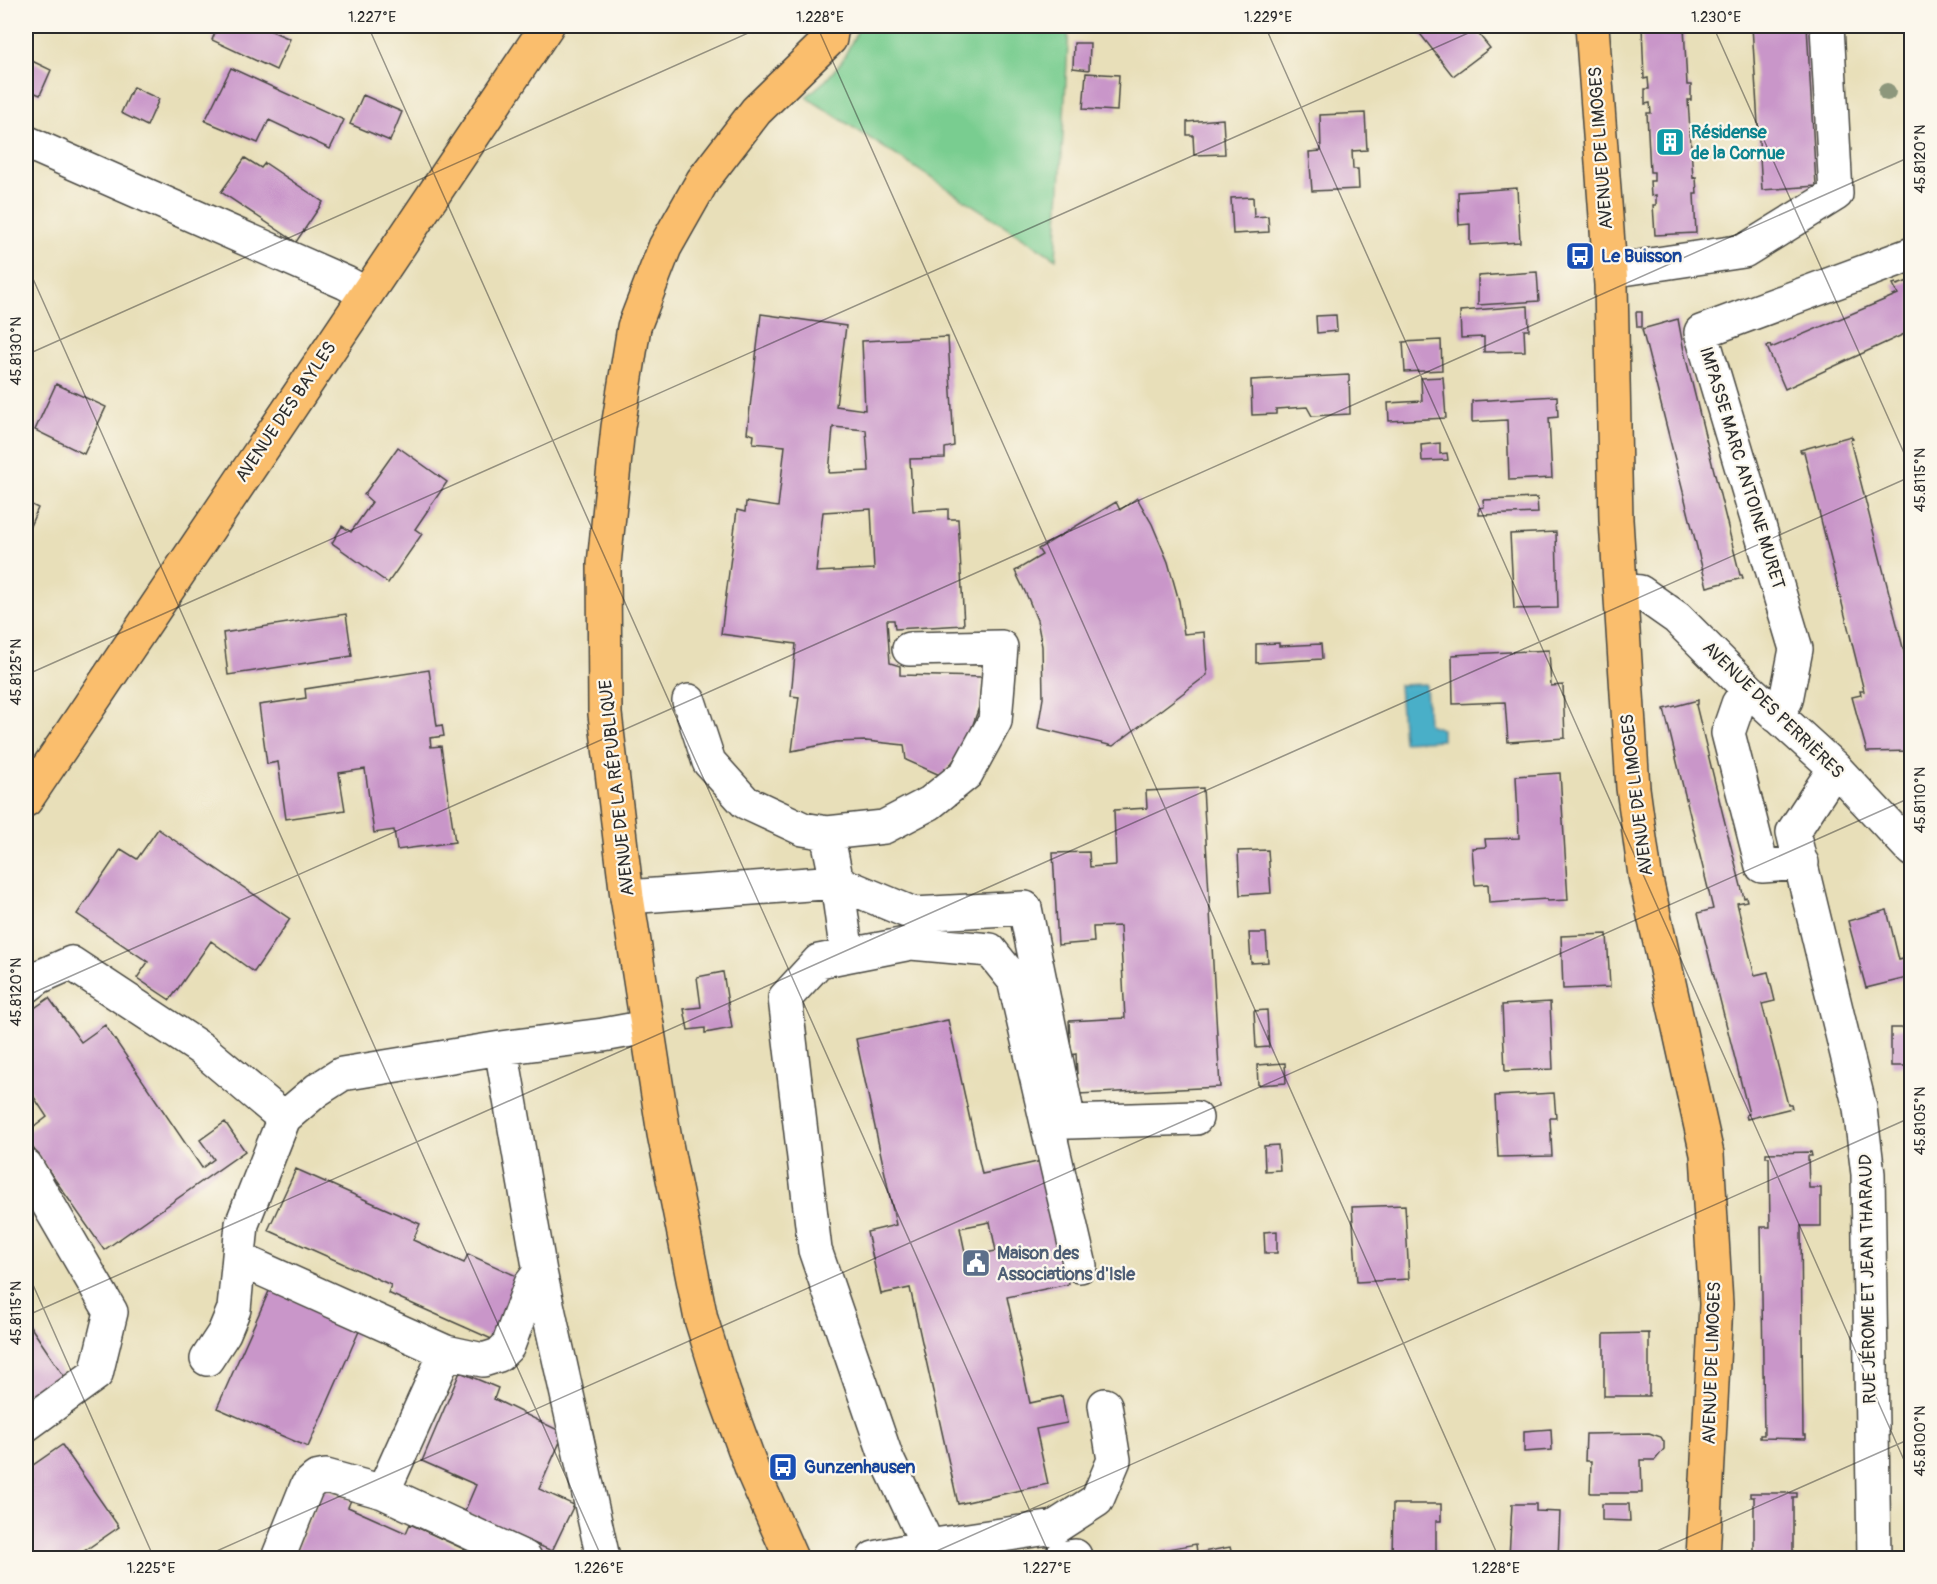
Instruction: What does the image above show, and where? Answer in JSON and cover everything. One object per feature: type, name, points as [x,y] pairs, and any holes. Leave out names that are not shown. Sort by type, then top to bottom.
[{"type":"main road","name":"AVENUE DES BAYLES","points":[[26,800],[547,26]]},
{"type":"main road","name":"AVENUE DE LA RÉPUBLIQUE","points":[[791,1558],[749,1460],[724,1393],[701,1319],[664,1134],[627,897],[605,714],[604,564],[618,427],[634,327],[665,247],[703,180],[756,111],[830,39],[832,26]]},
{"type":"main road","name":"AVENUE DE LIMOGES","points":[[1592,26],[1610,271],[1616,520],[1633,788],[1645,874],[1707,1154],[1716,1304],[1703,1558]]},
{"type":"street","points":[[1610,271],[1744,251],[1836,194],[1827,26]]},
{"type":"street","points":[[26,142],[346,283],[366,294]]},
{"type":"street","name":"IMPASSE MARC ANTOINE MURET","points":[[1777,716],[1786,700],[1796,649],[1701,332],[1911,254]]},
{"type":"street","name":"AVENUE DES PERRIÈRES","points":[[1621,590],[1640,592],[1677,618],[1748,689],[1834,768],[1911,850]]},
{"type":"street","points":[[689,701],[709,762],[745,802],[803,829],[827,833],[884,827],[930,803],[966,774],[995,721],[1001,647],[909,649]]},
{"type":"street","points":[[1748,689],[1738,704],[1728,733],[1762,866],[1802,863]]},
{"type":"street","name":"RUE JÉROME ET JEAN THARAUD","points":[[1834,768],[1793,832],[1860,1108],[1868,1174],[1874,1558]]},
{"type":"street","points":[[827,833],[837,882],[847,955]]},
{"type":"street","points":[[627,897],[837,882],[914,914],[1025,908],[1069,1122],[1196,1118]]},
{"type":"street","points":[[928,1546],[887,1459],[815,1250],[785,998],[819,961],[911,943],[990,950],[1014,981],[1080,1266]]},
{"type":"street","points":[[26,987],[39,976],[70,963],[203,1050],[284,1118]]},
{"type":"street","points":[[207,1359],[224,1333],[234,1309],[242,1224],[284,1118],[316,1090],[342,1074],[647,1027]]},
{"type":"street","points":[[501,1048],[540,1272],[603,1558]]},
{"type":"street","points":[[26,1166],[111,1312],[96,1374],[26,1425]]},
{"type":"street","points":[[239,1259],[446,1352],[483,1360],[499,1355],[508,1346],[531,1284],[540,1272]]},
{"type":"street","points":[[382,1492],[446,1352]]},
{"type":"street","points":[[874,1558],[928,1546],[1054,1527],[1097,1500],[1114,1460],[1105,1405]]},
{"type":"street","points":[[278,1558],[307,1486],[316,1478],[326,1476],[382,1492],[492,1551],[525,1558]]},
{"type":"green space","points":[[860,26],[1069,26],[1056,259],[806,97],[826,80],[842,61]]},
{"type":"water","points":[[1426,684],[1428,724],[1442,729],[1442,740],[1403,742],[1399,685]]},
{"type":"building","points":[[218,26],[260,26],[290,39],[276,70],[212,40]]},
{"type":"building","points":[[1414,26],[1472,26],[1490,48],[1453,76]]},
{"type":"building","name":"Résidense de la Cornue","points":[[1642,26],[1684,26],[1687,85],[1691,85],[1691,100],[1688,100],[1693,178],[1696,177],[1697,194],[1694,194],[1696,233],[1655,235],[1653,205],[1656,205],[1656,195],[1651,196],[1650,181],[1654,181],[1654,172],[1650,172],[1647,113],[1651,113],[1650,103],[1645,104],[1645,89],[1649,89],[1648,78],[1644,79]]},
{"type":"building","points":[[1752,26],[1807,26],[1816,186],[1762,190]]},
{"type":"building","points":[[1074,43],[1090,43],[1089,70],[1073,68]]},
{"type":"building","points":[[30,60],[51,70],[40,95],[26,89],[26,69]]},
{"type":"building","points":[[231,68],[344,120],[330,149],[269,120],[258,143],[205,121]]},
{"type":"building","points":[[1086,73],[1119,75],[1117,111],[1083,109]]},
{"type":"building","points":[[133,87],[159,99],[147,126],[121,113]]},
{"type":"building","points":[[363,95],[402,112],[390,141],[350,124]]},
{"type":"building","points":[[1365,113],[1367,150],[1352,151],[1353,169],[1358,169],[1359,189],[1312,191],[1309,152],[1321,151],[1320,115]]},
{"type":"building","points":[[1223,119],[1225,154],[1194,155],[1193,135],[1187,135],[1187,122]]},
{"type":"building","points":[[245,158],[261,168],[265,163],[323,202],[296,242],[221,192]]},
{"type":"building","points":[[1517,188],[1520,242],[1470,245],[1470,224],[1459,225],[1458,192]]},
{"type":"building","points":[[1253,197],[1254,217],[1268,216],[1269,232],[1233,234],[1231,198]]},
{"type":"building","points":[[1537,272],[1539,301],[1478,305],[1478,276]]},
{"type":"building","points":[[1911,280],[1911,331],[1785,389],[1767,347],[1770,345],[1771,348],[1898,294],[1893,284],[1897,285]]},
{"type":"building","points":[[1528,306],[1529,330],[1524,330],[1525,351],[1484,352],[1484,337],[1461,338],[1460,311]]},
{"type":"building","points":[[1636,312],[1642,312],[1642,327],[1637,327]]},
{"type":"building","points":[[761,314],[846,326],[836,406],[865,410],[862,341],[948,337],[954,446],[945,448],[945,458],[910,459],[913,511],[948,509],[948,519],[958,519],[964,625],[895,629],[894,620],[887,620],[890,663],[900,666],[900,675],[982,677],[979,707],[970,733],[965,745],[942,776],[906,760],[904,745],[866,741],[836,742],[792,751],[799,697],[791,696],[796,644],[721,634],[737,510],[745,512],[746,502],[778,507],[785,446],[753,443],[754,435],[747,433]],"holes":[[[833,427],[866,430],[869,471],[829,473]],[[871,509],[874,569],[816,572],[823,512]]]},
{"type":"building","points":[[1336,315],[1337,331],[1317,333],[1316,316]]},
{"type":"building","points":[[1678,319],[1740,575],[1743,578],[1707,587],[1642,329]]},
{"type":"building","points":[[1441,340],[1442,370],[1405,372],[1403,342]]},
{"type":"building","points":[[1349,375],[1350,414],[1312,416],[1307,407],[1276,409],[1276,414],[1252,415],[1251,380]]},
{"type":"building","points":[[1443,377],[1446,418],[1389,421],[1388,403],[1422,401],[1421,378]]},
{"type":"building","points":[[56,384],[106,407],[84,454],[35,430]]},
{"type":"building","points":[[1557,396],[1558,417],[1549,418],[1552,478],[1509,480],[1507,420],[1472,422],[1472,401]]},
{"type":"building","points":[[1851,436],[1853,439],[1850,440],[1911,679],[1909,689],[1911,689],[1911,751],[1867,752],[1852,697],[1861,695],[1860,691],[1864,691],[1804,452],[1800,450]]},
{"type":"building","points":[[1440,443],[1440,454],[1447,453],[1448,460],[1422,461],[1421,445]]},
{"type":"building","points":[[398,447],[447,482],[415,529],[422,534],[388,583],[332,543],[342,526],[351,532],[372,502],[364,495]]},
{"type":"building","points":[[1137,498],[1152,524],[1168,562],[1179,601],[1184,634],[1204,632],[1207,675],[1113,746],[1038,728],[1043,698],[1042,646],[1037,620],[1015,571],[1042,555],[1038,549],[1116,502],[1120,510]]},
{"type":"building","points":[[1537,498],[1538,513],[1479,515],[1479,508],[1484,507],[1483,500]]},
{"type":"building","points":[[26,502],[38,508],[26,535]]},
{"type":"building","points":[[1556,532],[1558,608],[1514,609],[1510,534]]},
{"type":"building","points":[[346,614],[352,656],[228,675],[223,633]]},
{"type":"building","points":[[1279,643],[1279,646],[1321,644],[1322,659],[1256,663],[1256,644]]},
{"type":"building","points":[[1549,650],[1551,686],[1563,685],[1565,738],[1508,742],[1505,702],[1453,704],[1452,655]]},
{"type":"building","points":[[429,670],[437,726],[442,725],[444,736],[430,738],[431,747],[441,746],[455,842],[397,850],[394,830],[374,833],[365,769],[339,773],[345,810],[286,819],[278,762],[267,764],[259,705],[306,698],[305,689]]},
{"type":"building","points":[[1698,700],[1696,705],[1744,898],[1746,897],[1747,901],[1737,903],[1755,975],[1768,972],[1775,1001],[1762,1004],[1788,1105],[1792,1108],[1747,1119],[1746,1115],[1749,1114],[1698,913],[1713,909],[1664,709]]},
{"type":"building","points":[[1560,773],[1568,900],[1489,903],[1488,884],[1475,885],[1472,848],[1486,847],[1485,839],[1519,838],[1516,776]]},
{"type":"building","points":[[1203,788],[1220,1087],[1078,1094],[1076,1054],[1071,1055],[1069,1021],[1125,1018],[1120,926],[1093,927],[1094,942],[1058,945],[1053,853],[1089,852],[1090,867],[1116,865],[1114,810],[1147,808],[1146,791]]},
{"type":"building","points":[[158,829],[290,919],[254,972],[211,941],[170,1000],[137,978],[148,962],[77,914],[121,849],[137,859]]},
{"type":"building","points":[[1268,850],[1271,893],[1240,895],[1238,851]]},
{"type":"building","points":[[1887,910],[1899,960],[1911,957],[1911,977],[1866,988],[1848,921]]},
{"type":"building","points":[[1249,933],[1266,933],[1268,962],[1251,963]]},
{"type":"building","points":[[1607,934],[1610,987],[1563,989],[1561,936]]},
{"type":"building","points":[[723,972],[732,1028],[705,1033],[705,1028],[688,1030],[684,1009],[701,1007],[697,977]]},
{"type":"building","points":[[49,998],[81,1042],[105,1025],[202,1168],[214,1159],[200,1140],[225,1122],[245,1151],[104,1250],[26,1138],[26,1133],[47,1117],[26,1085],[26,1014]]},
{"type":"building","points":[[1550,1002],[1553,1069],[1505,1071],[1502,1005]]},
{"type":"building","points":[[1267,1010],[1269,1047],[1256,1048],[1254,1011]]},
{"type":"building","name":"Maison des Associations d'Isle","points":[[948,1020],[982,1174],[1042,1161],[1069,1284],[1007,1297],[1030,1403],[1062,1396],[1067,1423],[1036,1429],[1048,1484],[958,1504],[910,1288],[881,1294],[867,1232],[896,1225],[856,1039]],"holes":[[[990,1222],[996,1251],[966,1257],[960,1228]]]},
{"type":"building","points":[[1891,1028],[1911,1028],[1911,1066],[1891,1066]]},
{"type":"building","points":[[1285,1063],[1286,1083],[1258,1085],[1257,1065]]},
{"type":"building","points":[[1554,1093],[1556,1118],[1550,1118],[1552,1156],[1498,1157],[1495,1096]]},
{"type":"building","points":[[1278,1145],[1280,1170],[1265,1171],[1264,1146]]},
{"type":"building","points":[[1811,1152],[1812,1156],[1808,1156],[1809,1188],[1821,1188],[1821,1226],[1801,1226],[1803,1435],[1806,1435],[1806,1439],[1760,1438],[1760,1435],[1764,1435],[1761,1227],[1770,1227],[1769,1157],[1766,1157],[1766,1153]]},
{"type":"building","points":[[296,1169],[420,1224],[413,1240],[464,1263],[468,1254],[523,1279],[496,1341],[388,1293],[391,1285],[268,1230]]},
{"type":"building","points":[[1405,1205],[1409,1279],[1357,1282],[1352,1207]]},
{"type":"building","points":[[1277,1231],[1277,1253],[1265,1253],[1264,1232]]},
{"type":"building","points":[[270,1289],[360,1329],[308,1447],[217,1408]]},
{"type":"building","points":[[26,1320],[68,1382],[26,1412]]},
{"type":"building","points":[[1649,1333],[1649,1396],[1604,1396],[1604,1334]]},
{"type":"building","points":[[460,1372],[498,1388],[494,1399],[564,1433],[539,1489],[574,1505],[552,1551],[464,1513],[476,1485],[422,1461]]},
{"type":"building","points":[[1551,1429],[1552,1450],[1524,1452],[1524,1431]]},
{"type":"building","points":[[1649,1433],[1661,1437],[1664,1449],[1655,1460],[1641,1460],[1642,1493],[1590,1493],[1591,1461],[1585,1461],[1586,1434]]},
{"type":"building","points":[[62,1445],[119,1527],[74,1558],[26,1558],[26,1470]]},
{"type":"building","points":[[324,1488],[351,1500],[348,1507],[406,1533],[410,1524],[481,1557],[293,1558]]},
{"type":"building","points":[[1750,1493],[1797,1493],[1797,1497],[1793,1497],[1793,1558],[1754,1558],[1754,1497],[1750,1497]]},
{"type":"building","points":[[1393,1504],[1441,1504],[1441,1521],[1436,1521],[1436,1558],[1392,1558]]},
{"type":"building","points":[[1512,1504],[1536,1504],[1536,1511],[1560,1512],[1558,1558],[1509,1557]]},
{"type":"building","points":[[1602,1504],[1629,1504],[1630,1521],[1602,1520]]},
{"type":"building","points":[[1196,1544],[1197,1553],[1230,1547],[1233,1558],[1162,1558],[1161,1550]]},
{"type":"place","name":"Résidense de la Cornue","points":[[1670,142]]},
{"type":"place","name":"Le Buisson","points":[[1580,256]]},
{"type":"place","name":"Maison des Associations d'Isle","points":[[976,1263]]},
{"type":"place","name":"Gunzenhausen","points":[[783,1467]]}]
